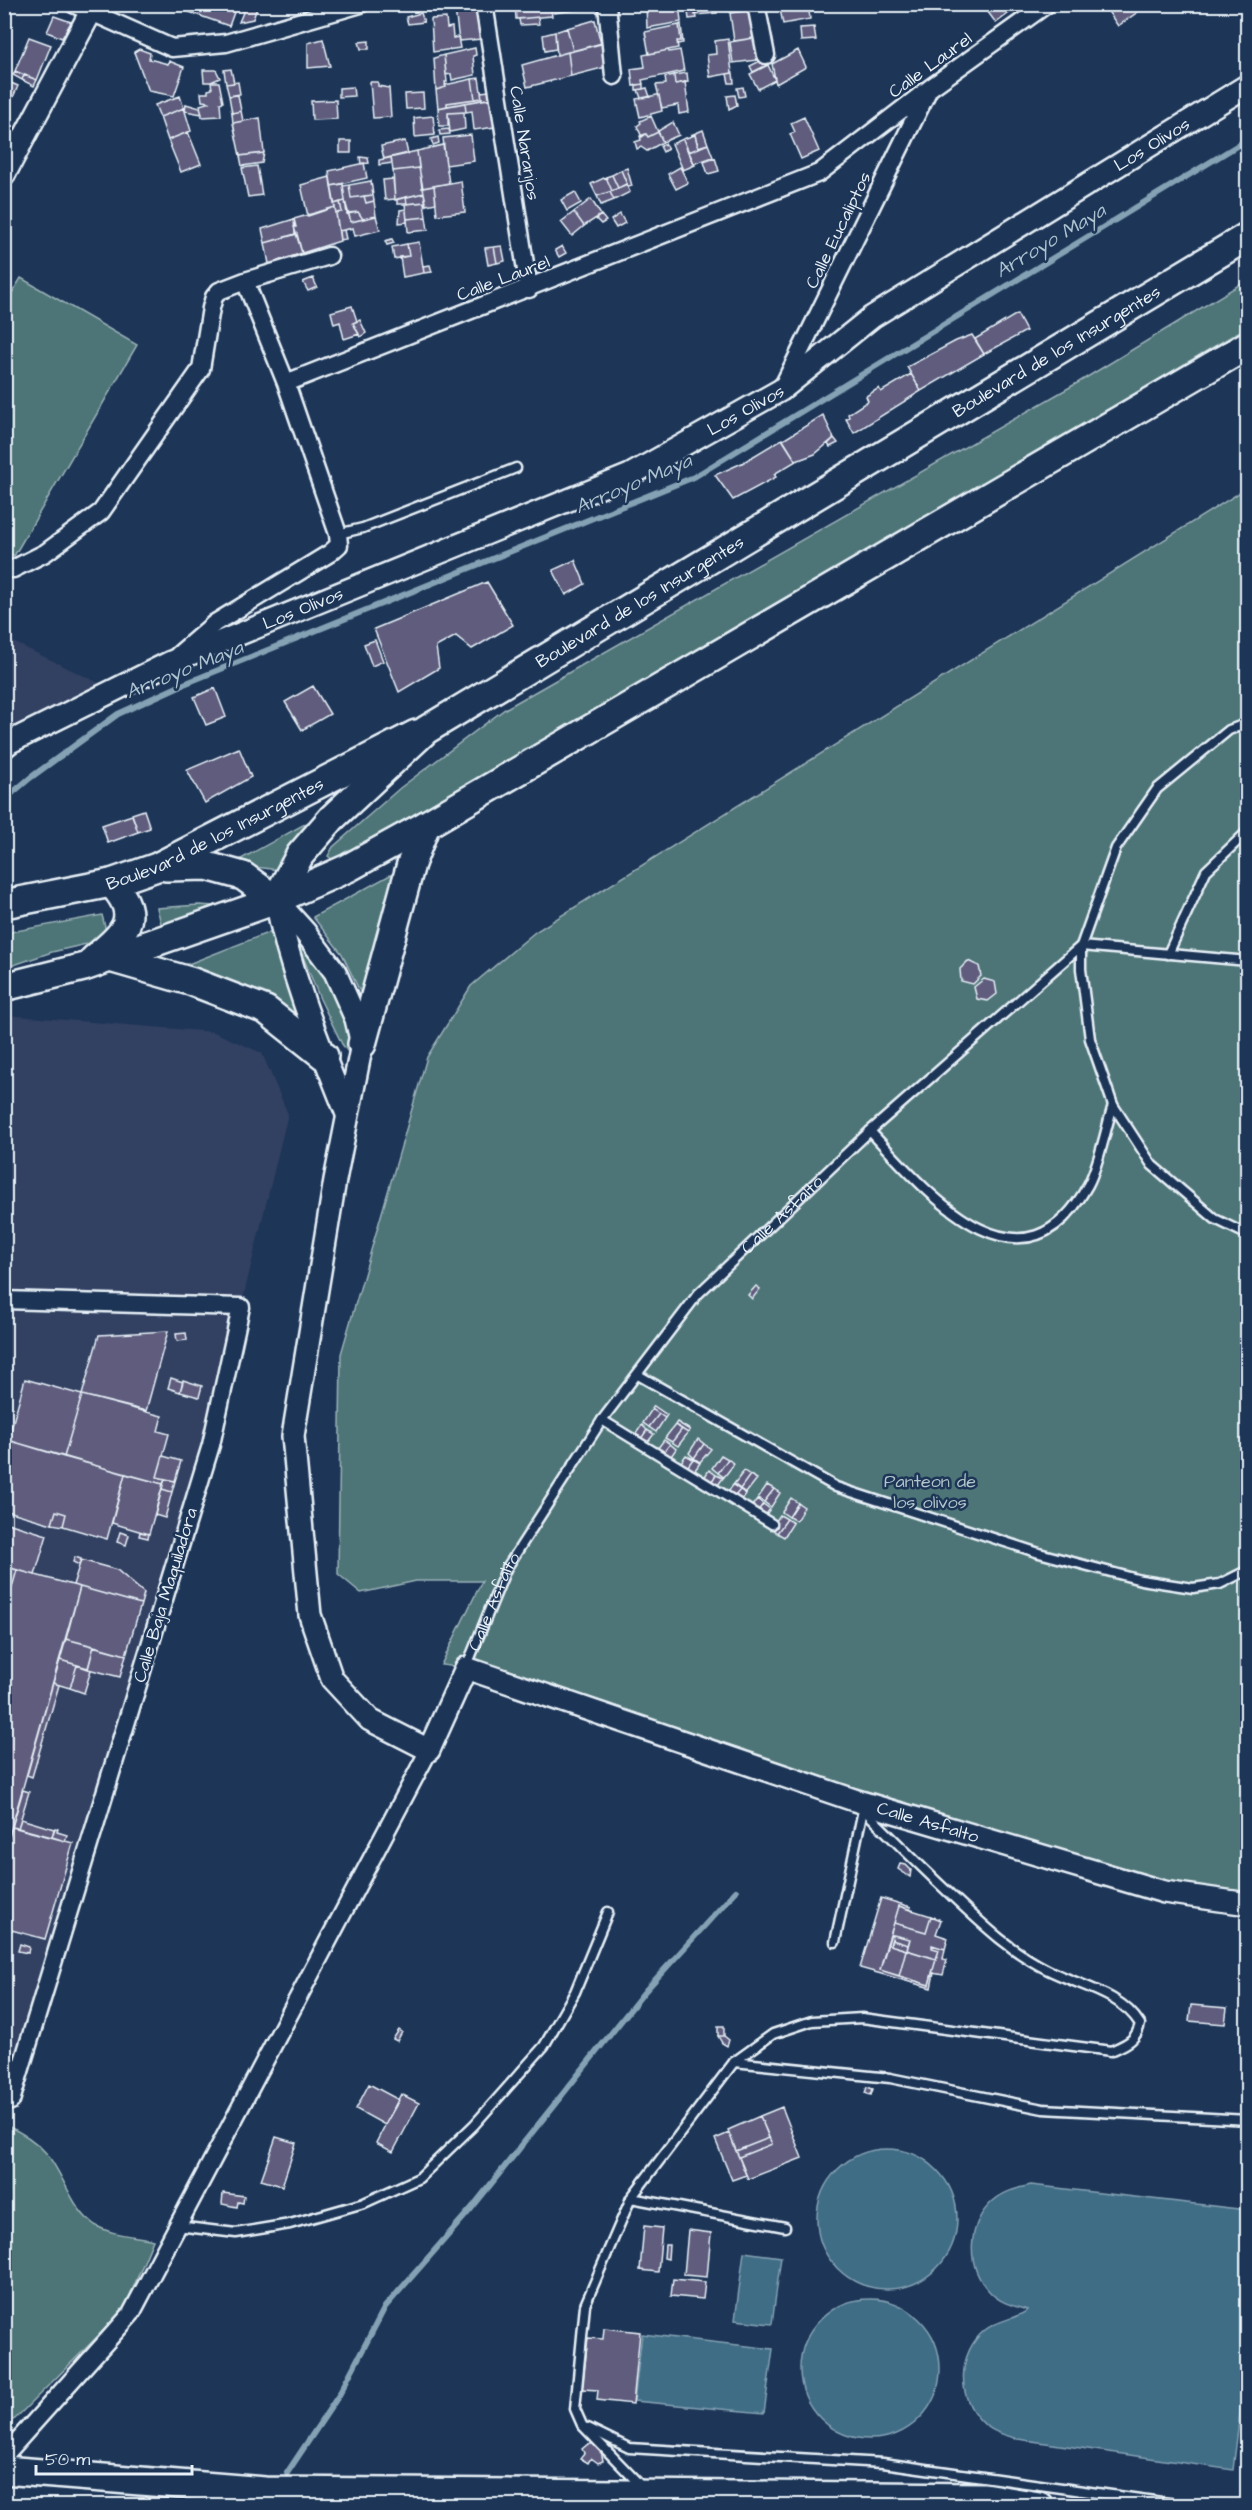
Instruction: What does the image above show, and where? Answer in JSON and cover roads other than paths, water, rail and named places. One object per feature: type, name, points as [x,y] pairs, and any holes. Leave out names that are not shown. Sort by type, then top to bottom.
[{"type":"main road","name":"Boulevard de los Insurgentes","points":[[4,904],[111,884],[157,867],[426,730],[1248,236]]},
{"type":"main road","points":[[5,988],[84,968],[276,900],[348,868],[426,825],[1248,345]]},
{"type":"main road","points":[[276,900],[300,855],[332,818],[426,730]]},
{"type":"main road","points":[[362,1044],[411,864],[426,825]]},
{"type":"main road","points":[[157,867],[207,866],[243,876],[276,900]]},
{"type":"main road","points":[[84,968],[116,941],[128,926],[129,907],[122,894],[111,884]]},
{"type":"main road","points":[[110,958],[193,982],[266,1010],[324,1056]]},
{"type":"main road","points":[[4,2470],[265,2491],[984,2497],[1039,2505]]},
{"type":"street","points":[[4,175],[13,142],[86,7],[172,48],[226,43],[361,4]]},
{"type":"street","name":"Calle Naranjos","points":[[484,4],[529,289]]},
{"type":"street","points":[[607,4],[614,76]]},
{"type":"street","points":[[756,4],[766,56]]},
{"type":"street","name":"Calle Laurel","points":[[286,383],[819,173],[930,88],[1047,4]]},
{"type":"street","name":"Los Olivos","points":[[4,747],[171,662],[630,475],[781,390],[872,317],[1248,85]]},
{"type":"street","name":"Calle Eucaliptos","points":[[781,390],[930,88]]},
{"type":"street","points":[[4,569],[13,569],[45,553],[101,512],[201,369],[214,297],[219,291],[329,256]]},
{"type":"street","points":[[171,662],[215,623],[330,553],[339,545],[338,534],[286,383],[245,281]]},
{"type":"street","points":[[276,900],[305,932],[335,972],[356,1019],[362,1044],[347,1114],[293,1436],[310,1615],[332,1679],[370,1720],[429,1750]]},
{"type":"street","points":[[276,900],[284,942],[347,1114]]},
{"type":"street","name":"Calle Baja Maquiladora","points":[[4,1300],[241,1307],[211,1445],[11,2101],[4,2100]]},
{"type":"street","points":[[4,2456],[131,2314],[429,1750],[466,1668]]},
{"type":"street","name":"Calle Asfalto","points":[[466,1668],[859,1805],[1164,1892],[1248,1904]]},
{"type":"lane","points":[[338,534],[363,528],[516,468]]},
{"type":"lane","points":[[1248,723],[1229,730],[1157,789],[1116,848],[1081,946],[1081,969],[1090,1039],[1113,1106],[1152,1165],[1215,1219],[1248,1235]]},
{"type":"lane","points":[[1168,954],[1206,871],[1248,831]]},
{"type":"lane","points":[[1081,946],[1248,960]]},
{"type":"lane","name":"Calle Asfalto","points":[[466,1668],[506,1569],[602,1420],[698,1294],[870,1131],[1081,946]]},
{"type":"lane","points":[[870,1131],[915,1180],[952,1214],[988,1233],[1021,1239],[1048,1232],[1067,1216],[1089,1183],[1113,1106]]},
{"type":"lane","points":[[638,1375],[836,1487],[1039,1553],[1141,1580],[1192,1588],[1220,1584],[1248,1570]]},
{"type":"lane","points":[[602,1420],[772,1524]]},
{"type":"lane","points":[[835,1942],[859,1805]]},
{"type":"lane","points":[[649,2494],[582,2425],[575,2409],[585,2305],[631,2198],[734,2062],[773,2034],[812,2021],[862,2018],[1111,2051],[1129,2043],[1137,2036],[1140,2024],[1132,2011],[1117,1999],[1065,1979],[1030,1962],[988,1930],[859,1805]]},
{"type":"lane","points":[[177,2226],[236,2233],[290,2223],[364,2203],[419,2178],[474,2126],[544,2046],[575,1992],[608,1912]]},
{"type":"lane","points":[[734,2062],[890,2078],[1043,2109],[1248,2120]]},
{"type":"lane","points":[[631,2198],[784,2228]]},
{"type":"lane","points":[[582,2425],[629,2448],[883,2463],[1190,2505]]},
{"type":"waterway","name":"Arroyo Maya","points":[[4,800],[30,778],[118,714],[184,684],[694,477],[1248,139]]},
{"type":"waterway","points":[[287,2473],[339,2395],[385,2307],[471,2209],[645,1991],[736,1891]]},
{"type":"park label","name":"Panteon de los olivos","points":[[930,1491]]}]
